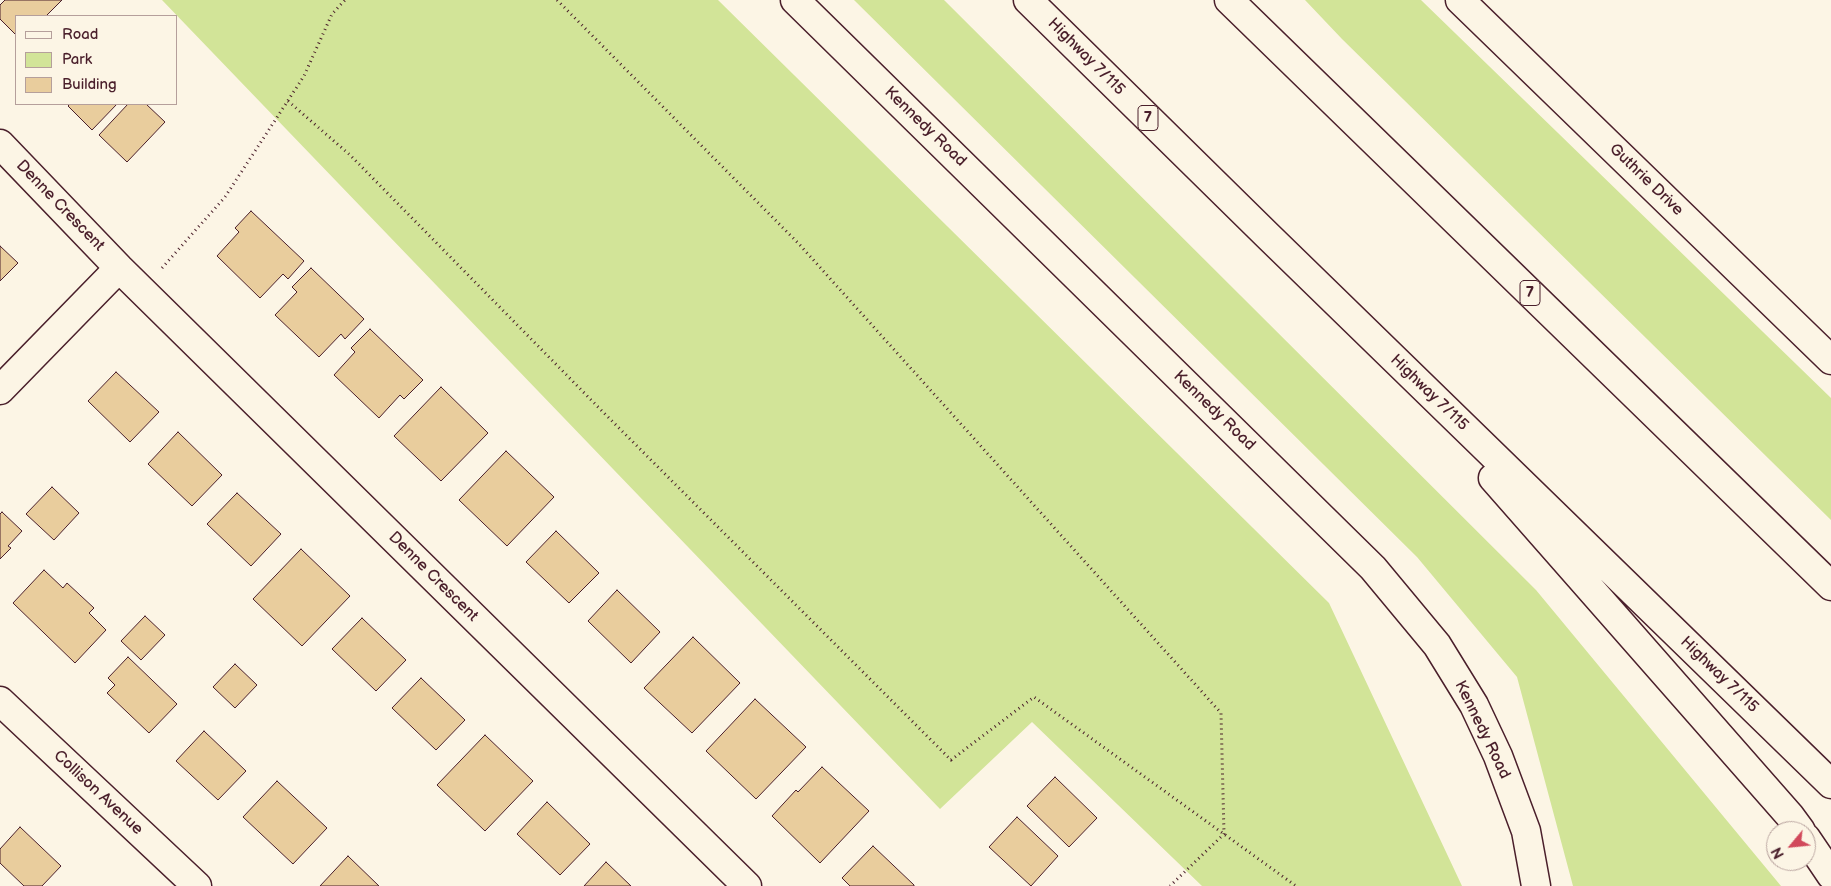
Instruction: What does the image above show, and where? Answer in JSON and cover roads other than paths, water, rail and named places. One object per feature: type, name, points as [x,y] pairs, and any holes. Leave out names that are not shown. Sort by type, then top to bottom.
[{"type":"main road","name":"Kennedy Road","points":[[795,0],[1373,568],[1437,645],[1474,706],[1498,756],[1526,831],[1536,886]]},
{"type":"main road","name":"Highway 7/115","points":[[1028,0],[1831,784]]},
{"type":"main road","name":"7","points":[[1229,0],[1831,586]]},
{"type":"main road","points":[[1247,0],[1281,51]]},
{"type":"main road","name":"Guthrie Drive","points":[[1460,0],[1831,360]]},
{"type":"main road","name":"Denne Crescent","points":[[0,144],[142,291],[747,886]]},
{"type":"main road","points":[[1267,235],[1502,488],[1794,821]]},
{"type":"main road","points":[[0,390],[119,268]]},
{"type":"main road","name":"Collison Avenue","points":[[0,701],[196,886]]},
{"type":"main road","points":[[1816,853],[1831,875]]}]
